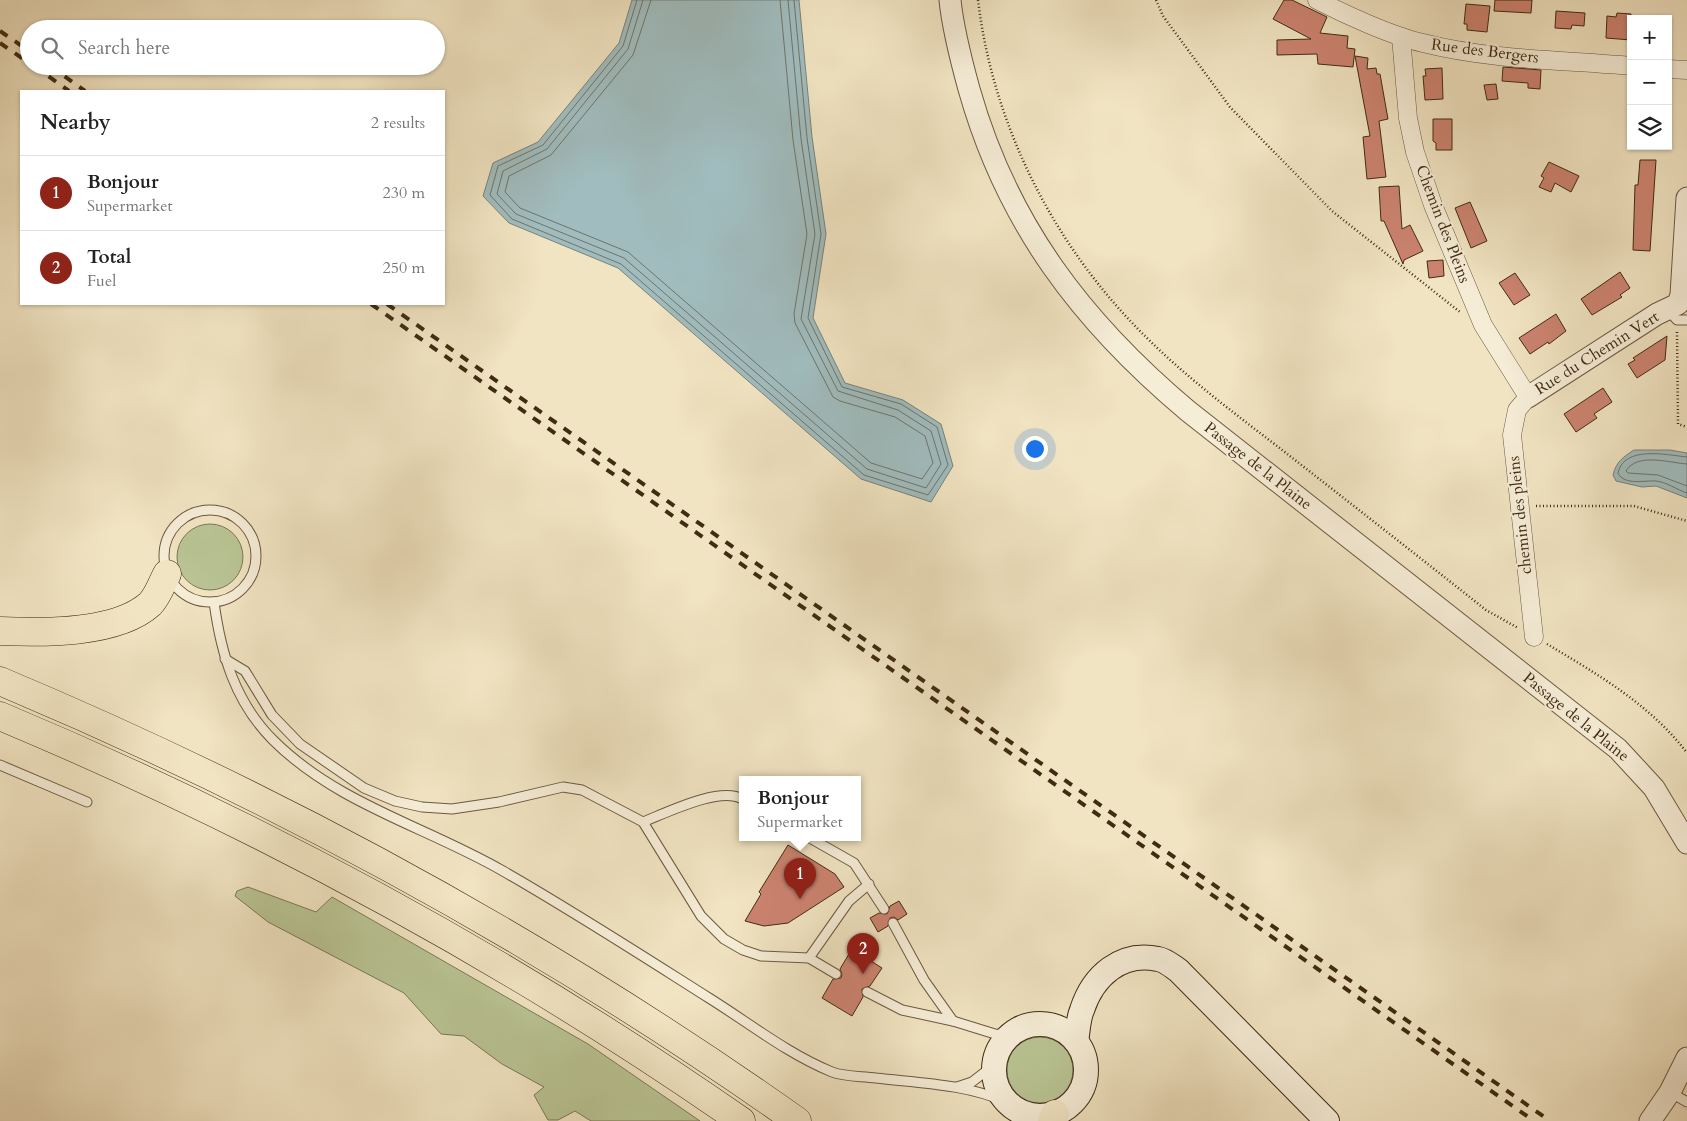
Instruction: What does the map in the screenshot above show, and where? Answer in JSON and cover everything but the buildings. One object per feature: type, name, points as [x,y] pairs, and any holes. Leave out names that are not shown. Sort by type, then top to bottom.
[{"type":"highway","points":[[0,631],[64,631],[96,626],[130,616],[152,602],[167,574]]},
{"type":"highway","points":[[0,681],[81,715],[243,791],[338,839],[473,913],[613,998],[797,1121]]},
{"type":"highway","points":[[0,716],[163,787],[334,873],[469,947],[534,986],[742,1121]]},
{"type":"main road","points":[[1076,1041],[1081,1011],[1098,979],[1111,966],[1125,960],[1141,957],[1160,959],[1178,970],[1327,1121]]},
{"type":"main road","points":[[1044,1023],[1065,1030],[1076,1041],[1086,1060],[1084,1083],[1073,1102],[1054,1117],[1025,1114],[1006,1102],[995,1082],[994,1065],[999,1048],[1010,1035],[1029,1024],[1044,1023]]},
{"type":"street","name":"Passage de la Plaine","points":[[950,0],[958,43],[974,107],[1002,178],[1029,230],[1048,260],[1078,303],[1098,326],[1124,354],[1188,411],[1618,749],[1654,788],[1687,843]]},
{"type":"street","name":"Rue des Bergers","points":[[1317,0],[1402,37],[1423,44],[1476,53],[1627,66]]},
{"type":"street","name":"Chemin des Pleins","points":[[1402,37],[1405,88],[1415,152],[1447,243],[1483,325],[1528,397]]},
{"type":"street","points":[[1672,69],[1687,70]]},
{"type":"street","name":"Rue du Chemin Vert","points":[[1528,397],[1672,314],[1680,300],[1687,198]]},
{"type":"street","name":"chemin des pleins","points":[[1528,397],[1517,410],[1512,435],[1534,637]]},
{"type":"street","points":[[1650,1121],[1678,1097],[1687,1058]]},
{"type":"lane","points":[[1672,314],[1687,320]]},
{"type":"lane","points":[[204,510],[214,510],[234,516],[249,531],[254,540],[256,550],[254,572],[246,585],[234,596],[214,602],[195,600],[186,596],[167,574],[164,553],[170,533],[180,521],[204,510]]},
{"type":"lane","points":[[214,602],[219,640],[224,659],[240,697],[272,739],[316,775],[388,817],[447,842],[504,872],[617,939],[791,1051],[834,1072],[957,1088],[992,1095],[1006,1102]]},
{"type":"lane","points":[[224,659],[245,671],[272,715],[300,744],[345,776],[394,801],[422,807],[452,809],[499,802],[563,788],[582,790],[643,822],[701,916],[724,940],[742,950],[761,956],[809,958],[836,974]]},
{"type":"lane","points":[[0,766],[87,802]]},
{"type":"lane","points":[[643,822],[712,796],[736,795],[739,797]]},
{"type":"lane","points":[[815,841],[854,863],[870,884],[884,910]]},
{"type":"lane","points":[[809,958],[849,901],[870,884]]},
{"type":"lane","points":[[893,923],[924,980],[953,1021]]},
{"type":"lane","points":[[866,992],[902,1010],[953,1021],[995,1034],[1010,1035]]},
{"type":"lane","points":[[957,1088],[972,1082],[994,1065]]},
{"type":"path","points":[[978,0],[998,95],[1032,180],[1073,249],[1118,307],[1146,337],[1253,427],[1486,610],[1583,666],[1646,710],[1687,753]]},
{"type":"path","points":[[1156,0],[1164,16],[1230,107],[1332,211],[1453,308],[1483,325]]},
{"type":"path","points":[[1672,314],[1678,424],[1687,427]]},
{"type":"path","points":[[1519,506],[1634,506],[1687,521]]},
{"type":"green space","points":[[203,524],[217,524],[229,529],[238,538],[243,550],[241,570],[234,581],[217,590],[203,590],[191,585],[182,576],[177,564],[177,550],[182,538],[191,529]]},
{"type":"green space","points":[[248,887],[316,912],[332,897],[588,1044],[700,1121],[591,1121],[575,1111],[558,1120],[548,1120],[534,1095],[544,1087],[502,1064],[464,1036],[441,1034],[404,993],[268,922],[235,896],[237,891]]},
{"type":"green space","points":[[1046,1037],[1064,1046],[1071,1057],[1073,1070],[1071,1083],[1064,1094],[1053,1101],[1034,1103],[1016,1094],[1009,1083],[1007,1064],[1016,1046],[1027,1039]]},
{"type":"water","points":[[632,0],[799,0],[812,137],[826,234],[813,318],[845,383],[903,400],[941,424],[953,466],[931,502],[861,479],[618,268],[509,223],[483,196],[493,163],[538,142],[619,43]]},
{"type":"water","points":[[1634,450],[1670,450],[1687,453],[1687,498],[1656,486],[1642,487],[1616,481],[1613,475],[1618,463]]},
{"type":"railway","points":[[0,31],[20,45]]},
{"type":"railway","points":[[0,43],[20,57]]},
{"type":"railway","points":[[47,75],[68,90]]},
{"type":"railway","points":[[63,75],[84,90]]},
{"type":"railway","points":[[372,305],[1534,1121]]},
{"type":"railway","points":[[388,305],[1550,1121]]},
{"type":"place","name":"Bonjour","points":[[800,899]]},
{"type":"place","name":"Total","points":[[863,974]]}]
